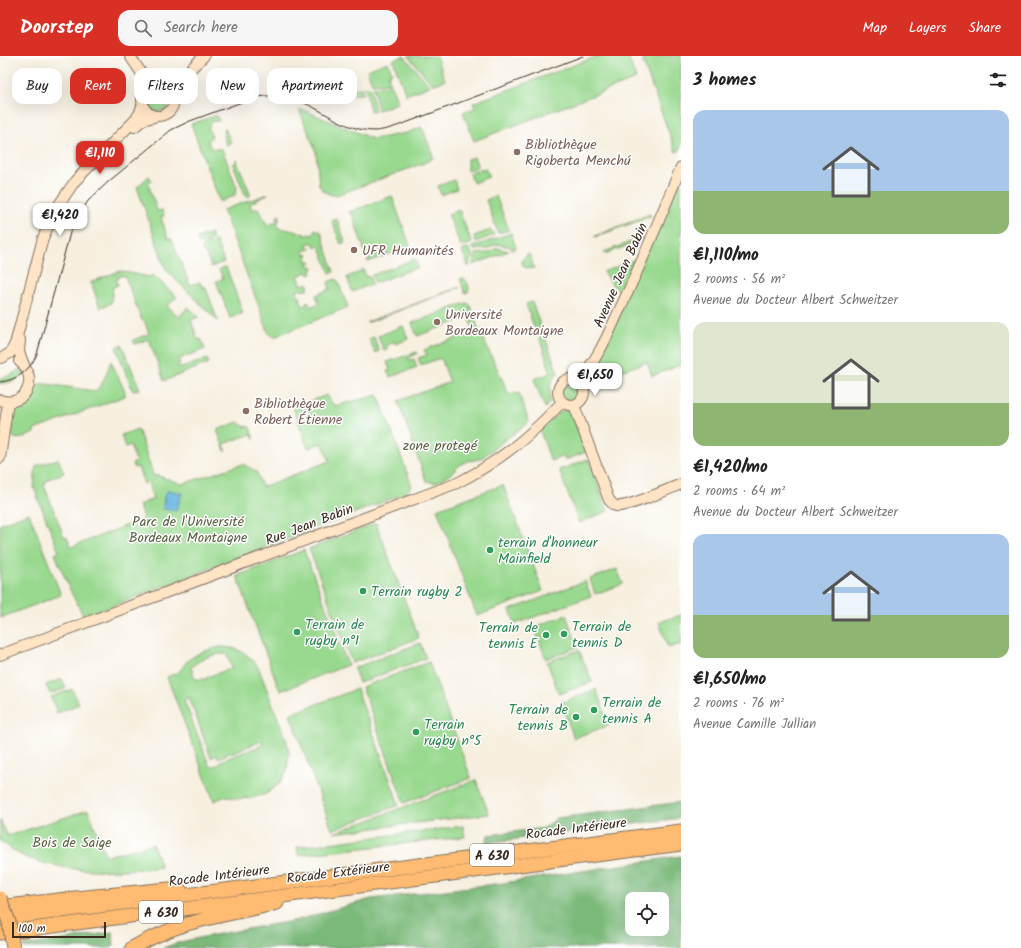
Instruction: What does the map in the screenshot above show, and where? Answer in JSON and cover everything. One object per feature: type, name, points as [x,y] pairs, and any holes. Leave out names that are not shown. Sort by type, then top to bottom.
[{"type":"highway","name":"Rocade Intérieure","points":[[0,919],[681,831]]},
{"type":"highway","name":"Rocade Extérieure","points":[[0,933],[681,844]]},
{"type":"highway","points":[[0,907],[169,889],[202,893]]},
{"type":"highway","points":[[132,948],[180,926],[205,919],[252,910],[322,890]]},
{"type":"highway","points":[[0,898],[9,922],[13,948]]},
{"type":"street","points":[[130,56],[138,68]]},
{"type":"street","points":[[192,68],[204,56]]},
{"type":"street","points":[[1,359],[10,353],[15,344],[43,238],[56,209],[75,181],[136,119],[140,112],[142,104]]},
{"type":"street","points":[[143,104],[147,112],[157,116]]},
{"type":"street","points":[[0,458],[4,401],[21,397],[29,386],[29,374],[19,352],[19,344],[47,239],[60,210],[87,172],[140,122],[148,118],[166,114],[172,108],[173,104]]},
{"type":"street","name":"Avenue Jean Babin","points":[[578,381],[585,373],[612,326],[652,239],[679,171]]},
{"type":"street","points":[[1,359],[14,358],[24,365]]},
{"type":"street","points":[[570,379],[578,381],[583,387],[584,395],[580,401],[574,405],[562,402],[558,390],[562,383],[570,379]]},
{"type":"street","name":"Rue Jean Babin","points":[[0,655],[457,483],[486,467],[513,448],[545,421],[562,402]]},
{"type":"street","points":[[574,405],[609,500],[613,504],[617,506],[629,504],[681,484]]},
{"type":"green space","points":[[404,56],[430,86],[406,95],[393,60]]},
{"type":"green space","points":[[408,56],[436,56],[445,80],[433,85]]},
{"type":"green space","points":[[598,56],[628,56],[636,79],[474,141],[463,112],[475,108],[473,103]]},
{"type":"green space","points":[[645,56],[681,56],[681,146],[679,151],[676,152],[643,62]]},
{"type":"green space","points":[[388,62],[392,73],[388,75],[390,83],[372,84],[367,70]]},
{"type":"green space","points":[[391,85],[398,103],[378,110],[373,87]]},
{"type":"green space","points":[[365,87],[370,87],[375,111],[370,111]]},
{"type":"green space","points":[[357,88],[362,88],[363,94],[357,94]]},
{"type":"green space","points":[[168,104],[166,109],[158,112],[150,109],[148,105]]},
{"type":"green space","points":[[300,110],[373,139],[407,133],[421,127],[433,158],[424,163],[337,195],[332,195],[323,191],[319,185],[316,152]]},
{"type":"green space","points":[[217,115],[219,121],[213,121],[210,125],[209,130],[212,136],[208,141],[210,147],[213,149],[222,149],[237,188],[235,195],[220,202],[191,124]]},
{"type":"green space","points":[[225,128],[231,143],[226,145],[223,136]]},
{"type":"green space","points":[[474,157],[478,167],[467,171],[467,159]]},
{"type":"green space","points":[[236,159],[251,195],[250,196],[246,196],[233,164],[236,163]]},
{"type":"green space","points":[[485,168],[489,177],[473,183],[470,173]]},
{"type":"green space","points":[[681,172],[681,365],[652,376],[647,362],[595,380],[588,374]]},
{"type":"green space","points":[[149,176],[152,181],[148,183],[157,211],[162,210],[164,216],[161,217],[168,239],[171,238],[190,285],[200,282],[202,287],[205,286],[218,321],[166,270],[137,187]]},
{"type":"green space","points":[[454,180],[457,189],[441,195],[438,186]]},
{"type":"green space","points":[[268,194],[250,204],[252,210],[258,208],[268,226],[278,220],[276,217],[280,215],[277,227],[305,234],[306,236],[309,234],[313,235],[315,229],[321,232],[334,272],[330,273],[319,245],[315,247],[313,242],[306,245],[307,248],[310,247],[310,249],[303,251],[305,255],[307,254],[307,261],[310,260],[311,263],[308,264],[310,267],[312,266],[313,269],[311,270],[312,274],[309,275],[307,272],[298,276],[302,285],[308,283],[309,286],[307,287],[308,289],[302,291],[300,289],[297,291],[299,297],[301,297],[300,299],[303,306],[306,305],[306,302],[308,301],[310,307],[319,303],[316,295],[330,289],[328,282],[337,279],[348,307],[274,337],[269,334],[223,210]]},
{"type":"green space","points":[[392,196],[410,246],[368,262],[368,254],[366,255],[352,214],[349,212]]},
{"type":"green space","points":[[496,196],[509,230],[498,233],[486,200]]},
{"type":"green space","points":[[459,210],[472,243],[461,247],[448,214]]},
{"type":"green space","points":[[650,214],[651,216],[595,237],[595,236]]},
{"type":"green space","points":[[337,219],[345,242],[341,244],[332,221]]},
{"type":"green space","points":[[491,230],[494,235],[476,242],[474,236]]},
{"type":"green space","points":[[211,233],[213,239],[199,244],[197,238]]},
{"type":"green space","points":[[511,233],[516,248],[512,250],[511,247],[496,244],[487,249],[474,250],[472,247]]},
{"type":"green space","points":[[643,237],[643,240],[605,254],[604,252]]},
{"type":"green space","points":[[216,241],[224,262],[211,267],[207,256],[202,251],[203,245]]},
{"type":"green space","points":[[468,248],[472,254],[469,264],[470,266],[468,266],[462,251]]},
{"type":"green space","points":[[497,248],[509,251],[473,265],[475,254],[488,253]]},
{"type":"green space","points":[[529,254],[534,268],[526,268],[522,264],[525,256]]},
{"type":"green space","points":[[415,259],[418,267],[375,283],[372,275]]},
{"type":"green space","points":[[636,259],[621,292],[612,284],[603,272]]},
{"type":"green space","points":[[226,267],[243,313],[230,318],[216,281],[223,279],[219,269]]},
{"type":"green space","points":[[362,269],[366,277],[370,276],[372,284],[352,292],[347,277],[362,271]]},
{"type":"green space","points":[[120,271],[149,277],[153,275],[177,297],[167,306],[179,317],[188,307],[199,317],[191,320],[198,340],[201,339],[205,349],[179,359],[179,368],[207,359],[209,363],[164,381],[149,339],[135,344],[133,340],[149,334],[144,320],[142,321],[125,276],[124,277],[123,275],[118,277],[116,280],[118,285],[113,287],[111,303],[100,308],[91,282]]},
{"type":"green space","points":[[460,279],[464,279],[468,283],[468,292],[465,293]]},
{"type":"green space","points":[[460,287],[367,323],[367,322]]},
{"type":"green space","points":[[532,302],[541,327],[535,330],[526,304]]},
{"type":"green space","name":"zone protegé","points":[[469,303],[479,330],[509,394],[519,393],[529,422],[480,459],[468,461],[460,465],[452,473],[435,483],[426,481],[398,401],[450,382],[441,358],[421,365],[418,358],[427,355],[424,350],[474,331],[469,317],[417,336],[412,323]]},
{"type":"green space","points":[[403,326],[408,339],[396,344],[395,342],[387,345],[387,349],[384,351],[378,336]]},
{"type":"green space","points":[[543,332],[558,373],[552,383],[550,403],[545,408],[534,379],[551,373],[538,334]]},
{"type":"green space","points":[[374,337],[379,351],[375,353],[369,339]]},
{"type":"green space","points":[[122,345],[140,389],[133,391],[116,347]]},
{"type":"green space","points":[[417,352],[417,354],[408,358],[409,360],[414,359],[417,367],[390,377],[387,371],[390,370],[387,362]]},
{"type":"green space","points":[[111,361],[125,392],[125,396],[34,430],[34,433],[22,438],[19,439],[11,435],[14,406],[30,393],[33,387],[40,384],[46,384],[95,391],[103,382]]},
{"type":"green space","points":[[20,369],[24,375],[15,381],[0,384],[0,378],[9,376]]},
{"type":"green space","points":[[571,383],[577,386],[580,392],[577,398],[571,401],[565,398],[562,392],[565,386]]},
{"type":"green space","name":"Parc de l'Université Bordeaux Montaigne","points":[[327,395],[334,406],[378,395],[412,486],[404,494],[84,617],[72,594],[55,554],[59,552],[34,488],[36,466],[58,459],[64,473],[48,479],[44,485],[64,537],[67,537],[71,547],[143,519],[139,505],[153,499],[148,482],[144,484],[138,467],[134,468],[132,464],[136,462],[130,445],[125,447],[121,435],[138,429],[154,477],[156,475],[182,484],[243,464],[257,472],[262,487],[330,461],[322,443],[308,448],[293,407]]},
{"type":"green space","points":[[564,410],[572,413],[586,452],[565,460],[564,456],[551,461],[540,431],[557,414]]},
{"type":"green space","points":[[238,422],[243,426],[250,427],[254,440],[251,434],[224,444],[225,451],[217,430]]},
{"type":"green space","points":[[588,459],[608,511],[579,523],[559,470]]},
{"type":"green space","name":"terrain d'honneur Mainfield","points":[[503,485],[543,591],[477,616],[437,509]]},
{"type":"green space","points":[[29,513],[61,595],[0,618],[0,524]]},
{"type":"green space","name":"Terrain rugby 2","points":[[376,523],[419,638],[352,663],[309,549]]},
{"type":"green space","name":"Terrain de rugby n°1","points":[[304,550],[348,665],[280,691],[237,576]]},
{"type":"green space","points":[[617,569],[623,584],[595,594],[590,579]]},
{"type":"green space","points":[[585,581],[591,596],[515,624],[510,610]]},
{"type":"green space","points":[[566,615],[578,647],[546,659],[534,627]]},
{"type":"green space","points":[[681,615],[681,644],[668,648],[659,622]]},
{"type":"green space","points":[[420,643],[426,658],[359,683],[354,668]]},
{"type":"green space","points":[[220,647],[232,648],[247,655],[259,669],[287,742],[289,752],[287,771],[279,784],[266,794],[252,798],[237,799],[226,796],[214,801],[167,677],[179,672],[188,660],[201,652]],"holes":[[[217,654],[227,654],[232,668],[207,677],[207,679],[195,679],[191,667],[202,659]],[[189,697],[211,758],[217,755],[218,758],[262,741],[263,745],[220,761],[220,764],[210,767],[184,700]]]},
{"type":"green space","points":[[579,650],[592,682],[559,694],[547,662]]},
{"type":"green space","name":"Terrain rugby n°5","points":[[429,662],[471,778],[404,803],[362,687]]},
{"type":"green space","points":[[62,679],[66,688],[50,694],[46,685]]},
{"type":"green space","points":[[72,689],[79,704],[57,713],[51,697]]},
{"type":"green space","points":[[357,689],[399,805],[332,830],[290,714]]},
{"type":"green space","points":[[596,689],[609,725],[574,738],[561,703]]},
{"type":"green space","points":[[476,780],[489,814],[334,833]]},
{"type":"green space","points":[[681,802],[681,818],[486,843],[488,835],[544,828],[557,818]]},
{"type":"green space","name":"Bois de Saige","points":[[88,810],[106,856],[153,844],[161,867],[126,870],[90,870],[55,866],[21,855],[0,841],[0,820],[7,836]]},
{"type":"green space","points":[[463,826],[465,837],[298,855],[297,847]]},
{"type":"green space","points":[[681,856],[681,948],[163,948],[180,942],[208,936],[298,920],[371,899],[503,883]]},
{"type":"green space","points":[[113,932],[114,946],[111,948],[24,948],[24,946]]},
{"type":"water","points":[[168,490],[182,493],[176,511],[163,509],[164,497]]},
{"type":"tram line","points":[[0,382],[12,379],[23,373],[31,365],[37,354],[70,233],[88,201],[108,182],[171,130],[190,121],[250,99],[272,96],[288,97],[304,103],[353,127],[363,130],[384,130],[583,56]]},
{"type":"place","name":"Bibliothèque Rigoberta Menchú","points":[[517,152]]},
{"type":"place","name":"UFR Humanités","points":[[354,250]]},
{"type":"place","name":"Université Bordeaux Montaigne","points":[[437,322]]},
{"type":"place","name":"Bibliothèque Robert Étienne","points":[[246,411]]},
{"type":"place","name":"terrain d'honneur Mainfield","points":[[490,550]]},
{"type":"place","name":"Terrain rugby 2","points":[[363,591]]},
{"type":"place","name":"Terrain de rugby n°1","points":[[297,632]]},
{"type":"place","name":"Terrain de tennis D","points":[[564,634]]},
{"type":"place","name":"Terrain de tennis E","points":[[546,635]]},
{"type":"place","name":"Terrain de tennis A","points":[[594,710]]},
{"type":"place","name":"Terrain de tennis B","points":[[576,717]]},
{"type":"place","name":"Terrain rugby n°5","points":[[416,732]]}]
